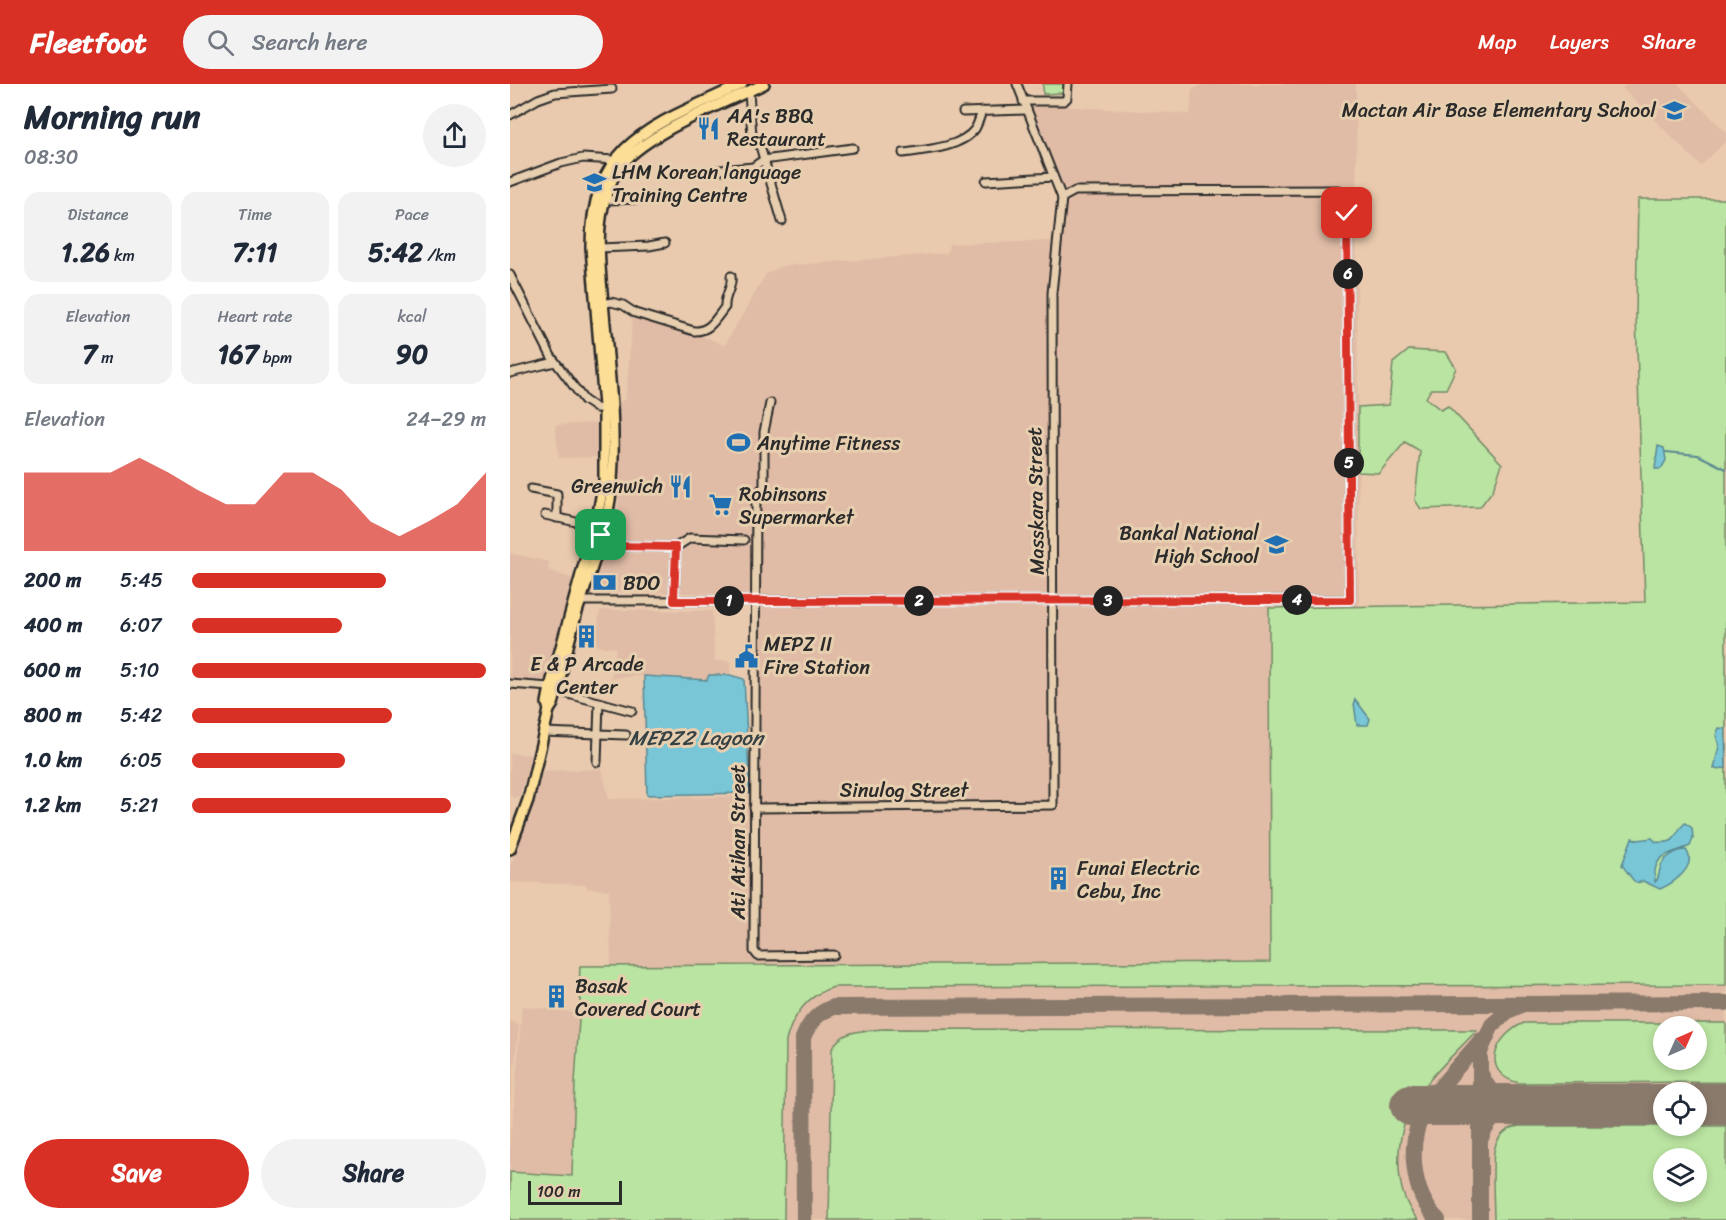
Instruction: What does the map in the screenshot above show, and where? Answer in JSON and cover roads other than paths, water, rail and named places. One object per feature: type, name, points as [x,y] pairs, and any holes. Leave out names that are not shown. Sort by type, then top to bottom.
[{"type":"main road","points":[[608,409],[591,235],[597,198],[614,160],[637,137],[746,88],[764,84]]},
{"type":"main road","points":[[554,689],[609,508],[612,481],[604,304],[599,248],[600,222],[605,200],[617,170],[635,151],[746,88]]},
{"type":"main road","points":[[510,849],[528,801],[594,526],[604,481],[609,426]]},
{"type":"street","points":[[581,601],[1350,600],[1347,197],[1345,193],[1338,190],[1075,191],[1062,198],[1017,84]]},
{"type":"street","points":[[1023,101],[1064,100],[1067,98],[1068,84]]},
{"type":"street","points":[[746,88],[752,136],[760,146],[782,221]]},
{"type":"street","points":[[510,115],[538,99],[555,93],[612,89]]},
{"type":"street","points":[[963,112],[1027,110]]},
{"type":"street","points":[[903,153],[949,144],[966,138],[977,125],[982,111]]},
{"type":"street","points":[[710,171],[753,166],[763,160],[853,148]]},
{"type":"street","points":[[510,182],[583,158],[614,160]]},
{"type":"street","points":[[986,181],[1053,177]]},
{"type":"street","name":"Masskara Street","points":[[1053,805],[1052,293],[1062,198]]},
{"type":"street","points":[[605,200],[643,199]]},
{"type":"street","points":[[599,248],[641,247],[665,243]]},
{"type":"street","points":[[510,275],[553,359],[584,400],[596,408],[608,409]]},
{"type":"street","points":[[604,304],[611,302],[623,305],[635,313],[702,332],[708,329],[724,307],[724,300],[732,284],[730,276]]},
{"type":"street","points":[[510,373],[553,359]]},
{"type":"street","name":"Ati Atihan Street","points":[[770,403],[764,432],[764,487],[756,494],[754,954],[758,956],[834,955]]},
{"type":"street","points":[[531,489],[557,494],[557,518]]},
{"type":"street","points":[[545,515],[594,526]]},
{"type":"street","points":[[601,535],[614,546]]},
{"type":"street","points":[[596,551],[614,546],[676,547],[690,538],[744,540]]},
{"type":"street","points":[[674,601],[676,547]]},
{"type":"street","points":[[510,684],[554,689],[632,711]]},
{"type":"street","points":[[597,762],[600,702]]},
{"type":"street","points":[[543,732],[626,735]]},
{"type":"street","name":"Sinulog Street","points":[[754,808],[1053,805]]},
{"type":"water","points":[[1658,446],[1664,448],[1666,460],[1661,469],[1655,469]]},
{"type":"water","name":"MEPZ2 Lagoon","points":[[709,675],[730,675],[744,679],[750,793],[647,795],[644,676],[707,680]]},
{"type":"water","points":[[1355,699],[1370,719],[1368,725],[1357,725]]},
{"type":"water","points":[[1719,728],[1725,729],[1726,768],[1714,769],[1719,746],[1716,735]]},
{"type":"water","points":[[1685,823],[1692,828],[1693,839],[1690,846],[1663,856],[1659,860],[1656,865],[1655,882],[1666,858],[1686,850],[1689,862],[1683,873],[1672,883],[1660,889],[1643,881],[1637,883],[1633,880],[1622,865],[1632,838],[1638,840],[1652,838],[1656,842],[1669,842]]},
{"type":"waterway","points":[[1666,452],[1698,455],[1726,469]]},
{"type":"place","name":"Mactan Air Base Elementary School","points":[[1674,110]]},
{"type":"place","name":"AA's BBQ Restaurant","points":[[709,128]]},
{"type":"place","name":"LHM Korean language Training Centre","points":[[594,183]]},
{"type":"place","name":"Anytime Fitness","points":[[739,443]]},
{"type":"place","name":"Greenwich","points":[[681,486]]},
{"type":"place","name":"Robinsons Supermarket","points":[[721,505]]},
{"type":"place","name":"Bankal National High School","points":[[1277,545]]},
{"type":"place","name":"BDO","points":[[605,583]]},
{"type":"place","name":"E & P Arcade Center","points":[[587,637]]},
{"type":"place","name":"MEPZ II Fire Station","points":[[746,656]]},
{"type":"place","name":"Funai Electric Cebu, Inc","points":[[1059,879]]},
{"type":"place","name":"Basak Covered Court","points":[[557,997]]}]
